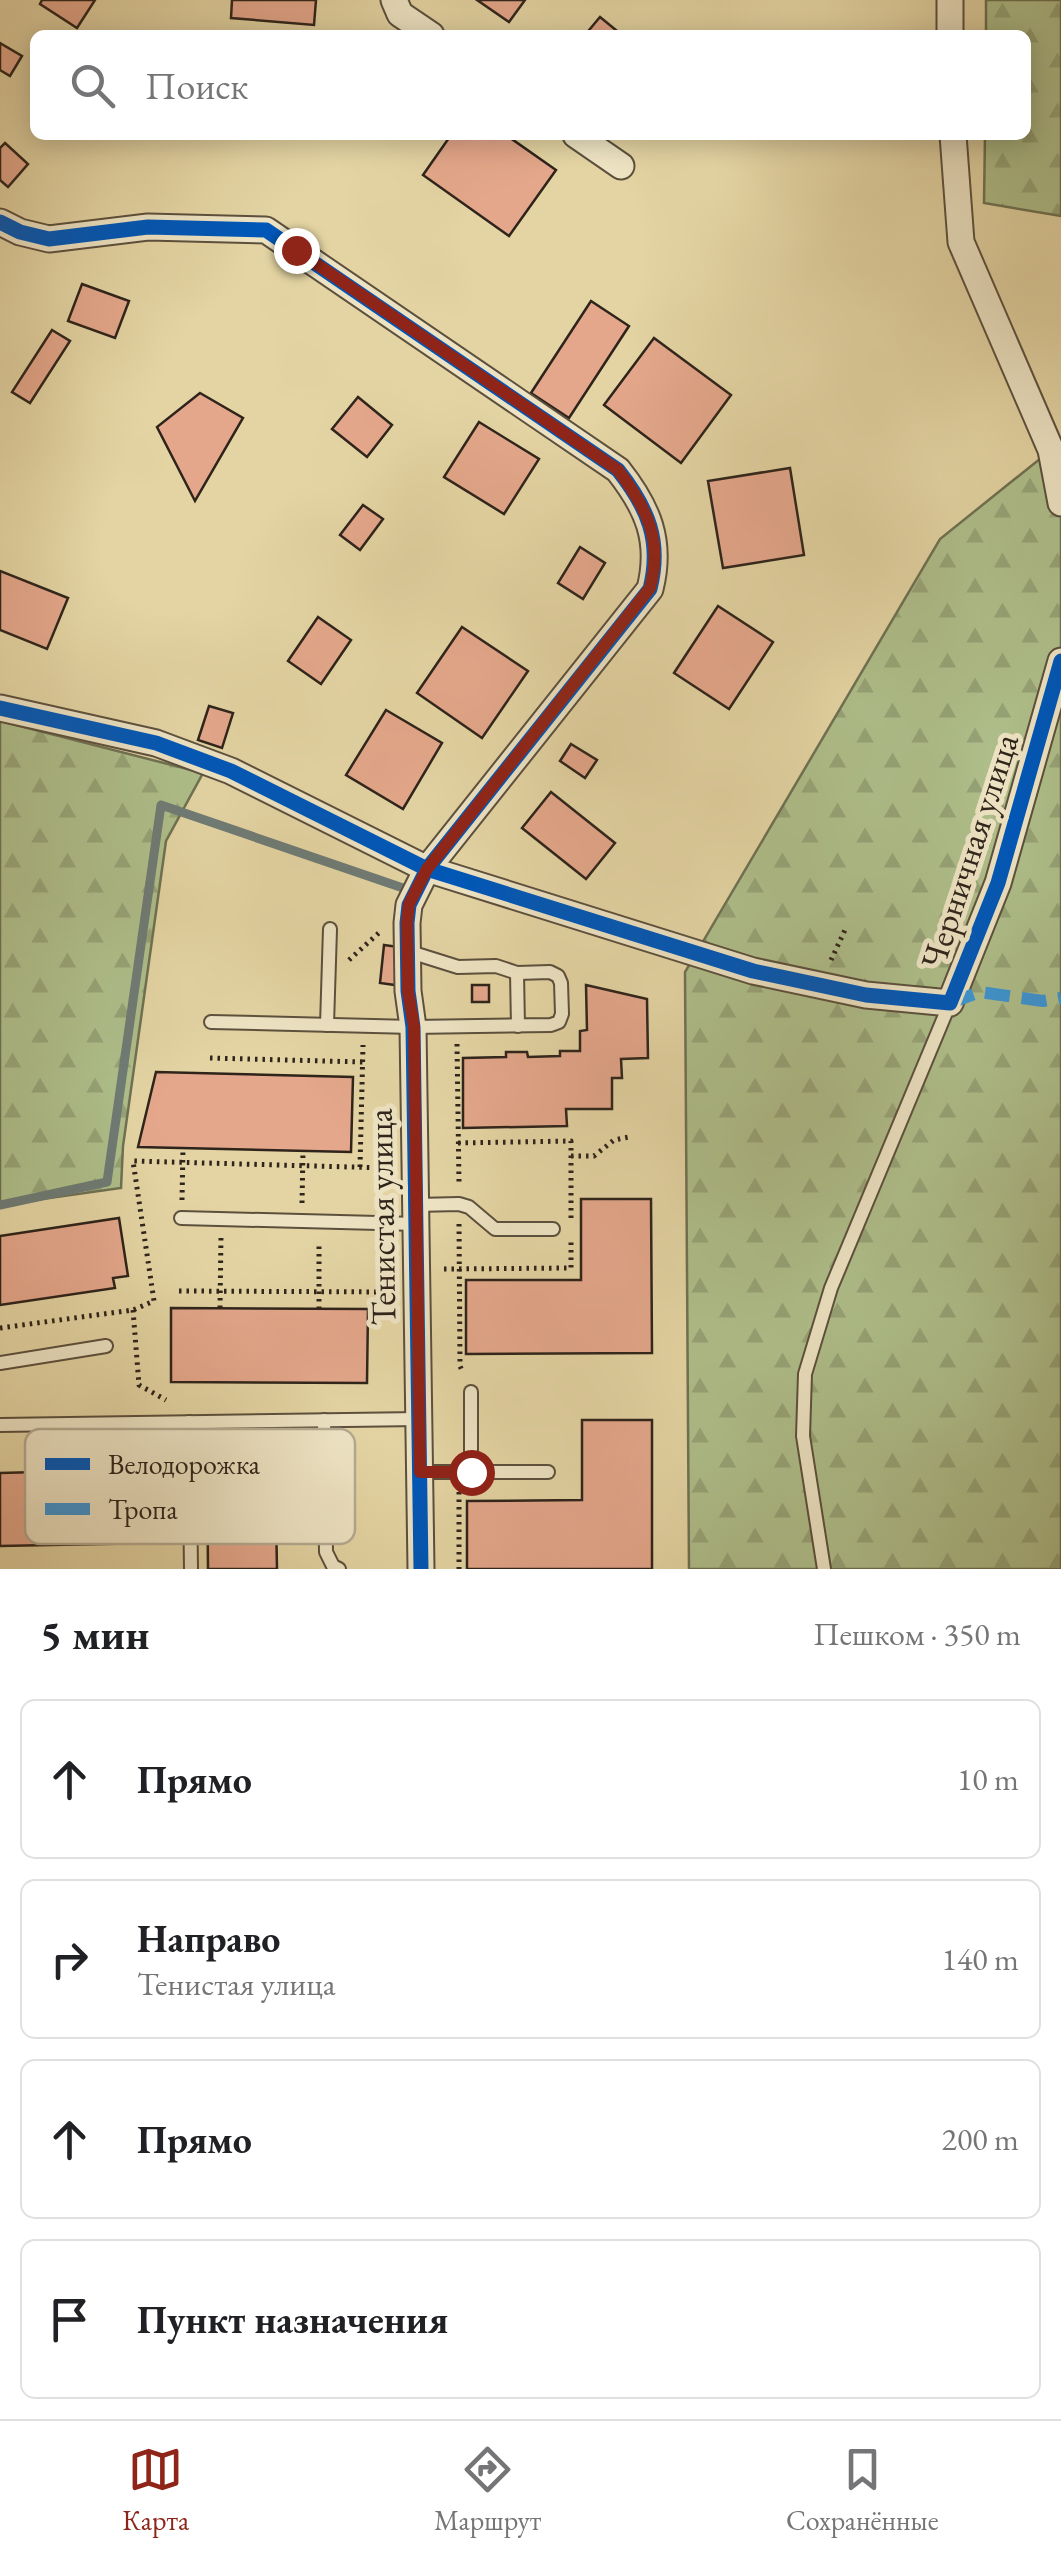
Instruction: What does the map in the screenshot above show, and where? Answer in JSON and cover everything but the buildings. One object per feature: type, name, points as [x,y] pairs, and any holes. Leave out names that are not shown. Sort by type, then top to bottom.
[{"type":"street","points":[[394,0],[400,14],[424,30]]},
{"type":"street","points":[[950,0],[950,30]]},
{"type":"street","points":[[583,140],[621,166]]},
{"type":"street","points":[[953,140],[962,242],[1050,450],[1061,502]]},
{"type":"street","name":"Тенистая улица","points":[[0,222],[49,239],[148,227],[266,230],[618,470],[647,514],[656,565],[650,588],[427,869],[409,904],[422,1569]]},
{"type":"street","name":"Черничная улица","points":[[950,1002],[998,883],[1061,661]]},
{"type":"street","points":[[0,708],[156,742],[231,770],[427,869],[753,971],[866,994],[950,1002]]},
{"type":"lane","points":[[327,1025],[330,929]]},
{"type":"lane","points":[[211,1022],[518,1026],[551,1025],[562,1014],[561,983],[550,972],[517,973],[496,966],[458,967],[407,951]]},
{"type":"lane","points":[[517,973],[518,1026]]},
{"type":"lane","points":[[824,1569],[803,1436],[804,1374],[831,1288],[950,1002]]},
{"type":"lane","points":[[181,1218],[319,1222],[416,1214],[459,1204],[495,1230],[554,1229]]},
{"type":"lane","points":[[0,1362],[106,1346]]},
{"type":"lane","points":[[465,1472],[471,1392]]},
{"type":"lane","points":[[0,1425],[419,1419]]},
{"type":"lane","points":[[324,1420],[324,1429]]},
{"type":"lane","points":[[189,1422],[189,1429]]},
{"type":"lane","points":[[420,1472],[548,1472]]},
{"type":"lane","points":[[191,1544],[191,1569]]},
{"type":"lane","points":[[326,1544],[333,1566],[339,1569]]},
{"type":"path","points":[[328,979],[382,930],[407,922]]},
{"type":"path","points":[[360,1167],[364,1026]]},
{"type":"path","points":[[210,1058],[362,1062]]},
{"type":"path","points":[[570,1156],[594,1156],[614,1140],[630,1137]]},
{"type":"path","points":[[182,1194],[183,1148]]},
{"type":"path","points":[[302,1198],[303,1151]]},
{"type":"path","points":[[0,1328],[134,1310],[154,1301],[133,1161],[416,1168]]},
{"type":"path","points":[[220,1308],[221,1219]]},
{"type":"path","points":[[319,1222],[319,1309]]},
{"type":"path","points":[[179,1291],[417,1292]]},
{"type":"path","points":[[134,1310],[138,1386],[166,1401]]},
{"type":"path","points":[[459,1569],[465,1472]]},
{"type":"green space","points":[[986,0],[1061,0],[1061,216],[984,203],[985,140],[1031,140],[1031,30],[986,30]]},
{"type":"green space","points":[[1061,442],[1061,1569],[689,1569],[685,972],[940,539]]},
{"type":"green space","points":[[0,721],[203,773],[166,841],[123,1146],[121,1188],[0,1205]]},
{"type":"waterway","points":[[0,1205],[107,1182],[161,805],[403,888]]},
{"type":"marked path","points":[[950,1003],[980,992],[1043,1001],[1061,998]]},
{"type":"cycle path","points":[[0,222],[49,239],[148,227],[266,230],[618,470],[650,526],[654,556],[650,589],[427,869],[409,905],[421,1569]]},
{"type":"cycle path","points":[[0,708],[156,743],[231,771],[427,869],[753,971],[866,995],[950,1003],[998,883],[1061,661]]},
{"type":"route","points":[[296,250],[618,470],[647,514],[654,543],[656,565],[650,588],[427,869],[409,904],[420,1472],[471,1472]]}]
